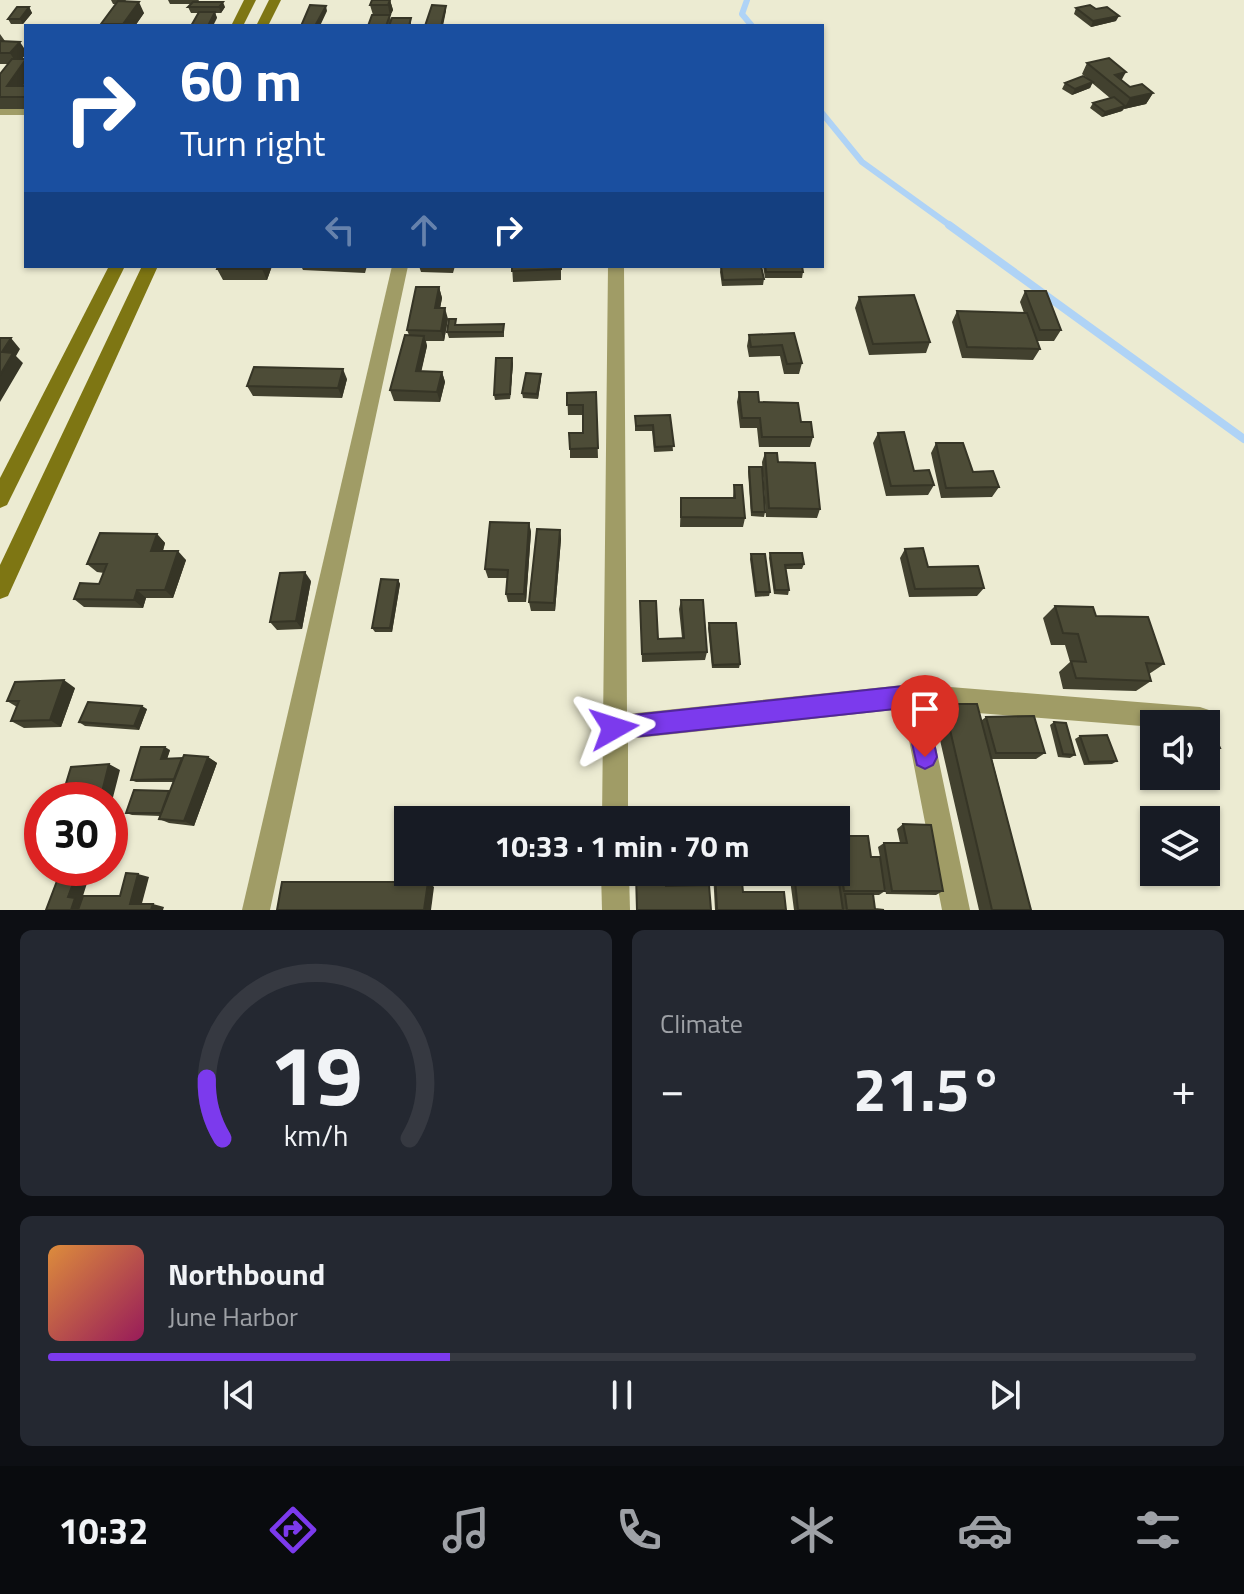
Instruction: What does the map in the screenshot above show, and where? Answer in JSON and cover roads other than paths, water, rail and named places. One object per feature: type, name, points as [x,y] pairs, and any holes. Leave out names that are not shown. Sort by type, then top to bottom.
[{"type":"main road","points":[[238,24],[250,0]]},
{"type":"main road","points":[[263,24],[275,0]]},
{"type":"main road","points":[[0,499],[116,268]]},
{"type":"main road","points":[[0,589],[149,268]]},
{"type":"street","points":[[0,111],[24,111]]},
{"type":"street","points":[[256,910],[400,268]]},
{"type":"street","points":[[615,806],[616,268]]},
{"type":"street","points":[[614,728],[913,696],[1140,714]]},
{"type":"street","points":[[913,696],[956,910]]},
{"type":"street","points":[[615,886],[616,910]]},
{"type":"waterway","points":[[747,0],[742,14],[750,24]]},
{"type":"waterway","points":[[824,115],[862,162],[952,227]]},
{"type":"waterway","points":[[949,225],[1244,439]]}]
